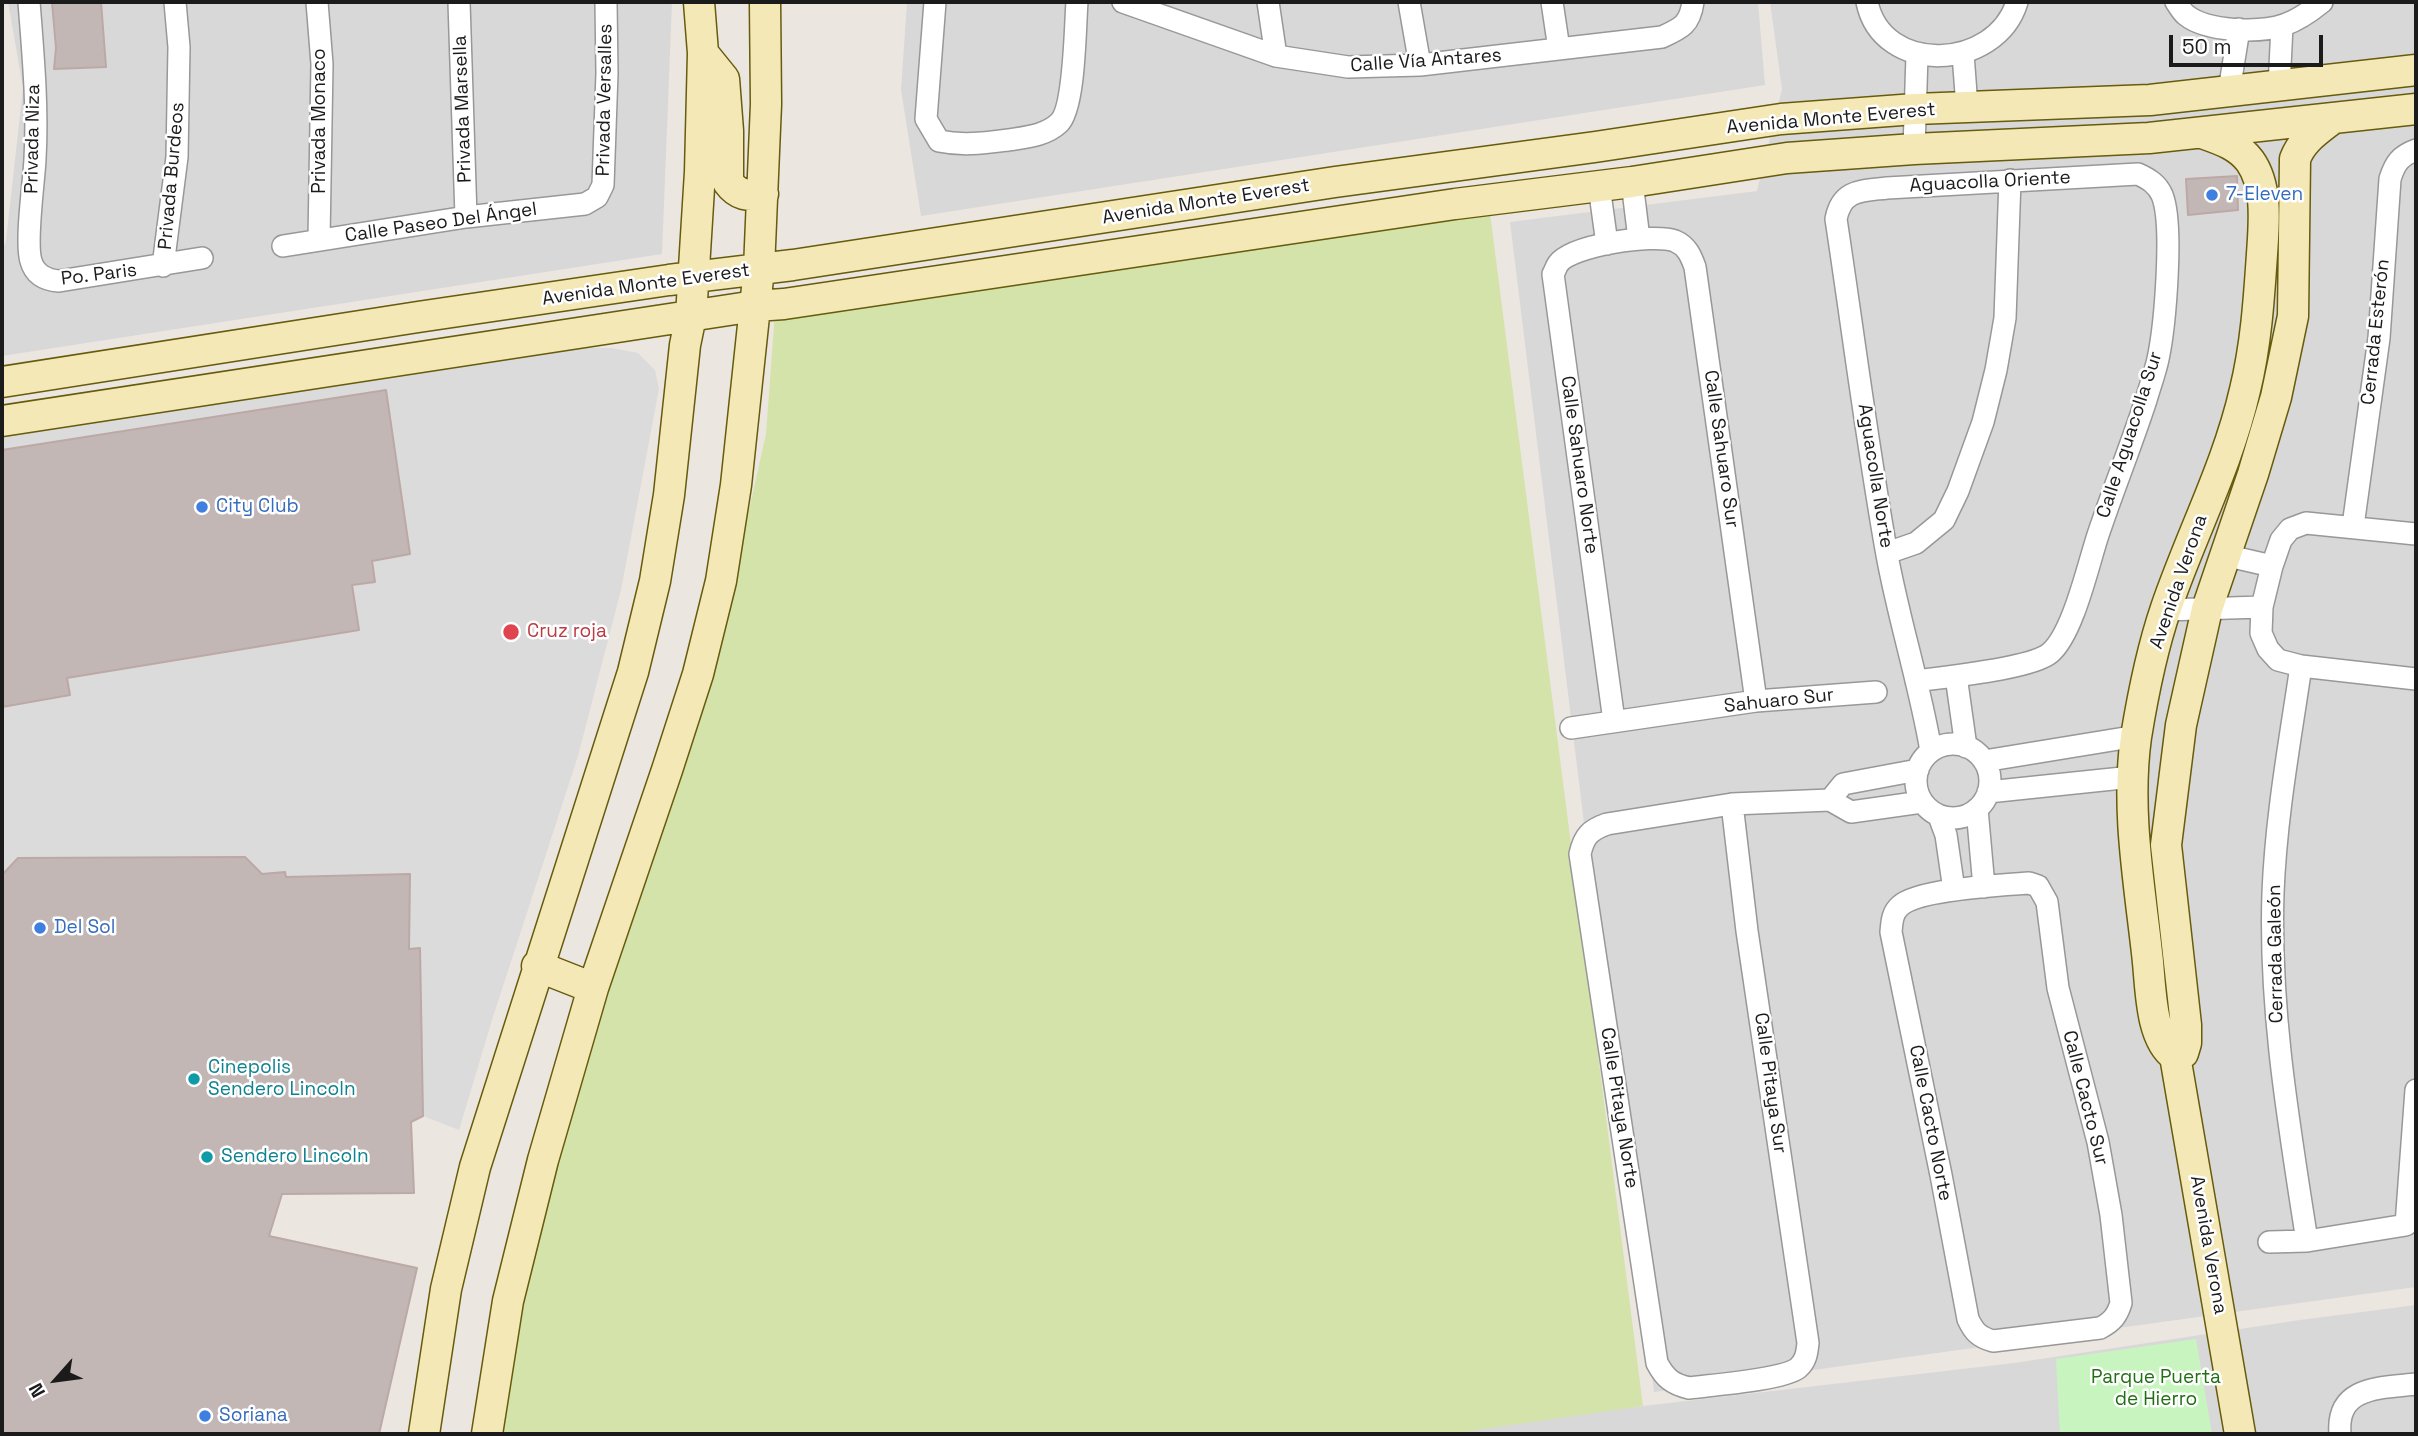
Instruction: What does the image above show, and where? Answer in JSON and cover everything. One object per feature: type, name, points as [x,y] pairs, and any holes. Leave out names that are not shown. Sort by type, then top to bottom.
[{"type":"street","name":"Privada Niza","points":[[29,2],[36,101],[29,256],[38,274]]},
{"type":"street","name":"Privada Burdeos","points":[[163,266],[177,157],[179,47],[175,2]]},
{"type":"street","name":"Privada Monaco","points":[[317,2],[322,64],[319,239]]},
{"type":"street","name":"Privada Marsella","points":[[459,2],[466,217]]},
{"type":"street","name":"Privada Versalles","points":[[597,197],[603,186],[607,2]]},
{"type":"street","points":[[424,1434],[446,1290],[475,1167],[633,672],[655,581],[670,495],[694,278],[701,172],[704,53],[699,2]]},
{"type":"street","points":[[488,1434],[508,1301],[543,1160],[593,988],[698,674],[717,594],[736,485],[759,269],[764,194],[765,2]]},
{"type":"street","points":[[935,2],[926,118],[939,141],[970,145],[1032,136],[1051,130],[1062,121],[1070,93],[1077,2]]},
{"type":"street","name":"Calle Vía Antares","points":[[1123,2],[1276,56],[1348,67],[1420,65],[1662,37],[1678,30],[1691,10]]},
{"type":"street","points":[[1268,2],[1276,56]]},
{"type":"street","points":[[1409,2],[1420,65]]},
{"type":"street","points":[[1552,2],[1559,49]]},
{"type":"street","points":[[1867,2],[1870,17],[1881,31],[1917,55],[1963,54],[1985,44],[2004,29],[2017,2]]},
{"type":"street","points":[[2176,2],[2185,15],[2220,28],[2282,26],[2322,2]]},
{"type":"street","points":[[2279,87],[2282,26]]},
{"type":"street","points":[[2229,91],[2248,28]]},
{"type":"street","points":[[704,53],[724,79],[728,182],[741,194],[764,194]]},
{"type":"street","points":[[1963,54],[1967,107]]},
{"type":"street","points":[[1914,149],[1917,55]]},
{"type":"street","name":"Avenida Monte Everest","points":[[2,382],[418,317],[1780,119],[1915,109],[2150,100],[2416,70]]},
{"type":"street","points":[[2101,102],[2102,141]]},
{"type":"street","name":"Avenida Monte Everest","points":[[2,421],[755,306],[798,302],[1455,204],[1632,182],[1787,158],[2205,133],[2416,109]]},
{"type":"street","name":"Avenida Verona","points":[[2175,1056],[2183,1053],[2186,1025],[2166,845],[2180,725],[2207,609],[2276,397],[2293,316],[2295,159],[2306,140],[2332,119]]},
{"type":"street","name":"Avenida Verona","points":[[2205,133],[2241,151],[2256,172],[2263,198],[2259,308],[2245,390],[2222,464],[2165,610],[2151,665],[2132,777],[2133,831],[2154,1008],[2160,1039],[2167,1051],[2175,1056],[2240,1434]]},
{"type":"street","points":[[1595,148],[1599,186],[1623,241]]},
{"type":"street","name":"Cerrada Esterón","points":[[2353,526],[2379,338],[2390,179],[2396,162],[2416,150]]},
{"type":"street","name":"Aguacolla Oriente","points":[[1844,199],[1857,192],[1887,188],[2138,174]]},
{"type":"street","name":"Calle Aguacolla Sur","points":[[1956,676],[2030,663],[2048,655],[2060,643],[2070,622],[2158,359],[2168,232],[2162,195],[2152,181],[2138,174]]},
{"type":"street","points":[[1886,553],[1916,543],[1944,520],[1958,491],[1983,422],[2005,318],[2010,180]]},
{"type":"street","points":[[1623,241],[1632,182]]},
{"type":"street","points":[[2263,198],[2296,193]]},
{"type":"street","name":"Calle Paseo Del Ángel","points":[[283,246],[466,217],[585,204],[597,197]]},
{"type":"street","name":"Aguacolla Norte","points":[[1844,199],[1838,208],[1836,219],[1886,553],[1901,625],[1924,709],[1931,751]]},
{"type":"street","name":"Calle Sahuaro Sur","points":[[1623,241],[1675,242],[1684,247],[1695,267],[1756,701]]},
{"type":"street","name":"Calle Sahuaro Norte","points":[[1614,721],[1553,274],[1564,259],[1623,241]]},
{"type":"street","name":"Po. Paris","points":[[38,274],[48,281],[59,281],[202,258]]},
{"type":"street","points":[[124,363],[129,402]]},
{"type":"street","points":[[2416,534],[2306,523],[2290,529],[2281,540],[2272,566],[2262,607],[2261,633],[2278,660],[2301,666],[2416,679]]},
{"type":"street","points":[[2224,555],[2272,566]]},
{"type":"street","points":[[2165,610],[2262,607]]},
{"type":"street","name":"Cerrada Galeón","points":[[2301,666],[2279,809],[2273,892],[2273,963],[2279,1057],[2306,1241]]},
{"type":"street","points":[[1916,681],[1956,676],[1966,747]]},
{"type":"street","name":"Sahuaro Sur","points":[[1571,728],[1756,701],[1875,692]]},
{"type":"street","points":[[1984,761],[2137,736]]},
{"type":"street","points":[[1954,744],[1966,747],[1976,752],[1988,771],[1983,801],[1984,887],[1954,890],[1946,835],[1917,792],[1917,770],[1931,751],[1954,744]]},
{"type":"street","points":[[1830,800],[1843,784],[1917,770]]},
{"type":"street","points":[[1731,804],[1830,800],[1851,811],[1930,809],[1959,818],[1983,801],[2132,777]]},
{"type":"street","name":"Calle Pitaya Norte","points":[[1675,1385],[1664,1376],[1657,1363],[1580,854],[1583,839],[1592,829],[1607,824],[1731,804]]},
{"type":"street","name":"Calle Pitaya Sur","points":[[1675,1385],[1689,1388],[1788,1374],[1804,1362],[1808,1343],[1747,931],[1731,804]]},
{"type":"street","name":"Calle Cacto Sur","points":[[1982,1338],[1993,1341],[2100,1328],[2111,1322],[2118,1313],[2120,1289],[2098,1142],[2058,988],[2047,902],[2038,886],[2029,883],[1984,887]]},
{"type":"street","name":"Calle Cacto Norte","points":[[1954,890],[1913,899],[1900,905],[1893,916],[1891,932],[1968,1319],[1973,1331],[1982,1338]]},
{"type":"street","points":[[537,966],[593,988]]},
{"type":"street","points":[[2269,1241],[2306,1241],[2411,1224],[2416,1090]]},
{"type":"street","points":[[2340,1434],[2339,1420],[2347,1401],[2361,1393],[2416,1384]]},
{"type":"shaded area","points":[[8,2],[672,2],[662,254],[2,356],[2,252],[6,241],[23,88]]},
{"type":"shaded area","points":[[907,2],[1758,2],[1765,85],[921,216],[901,90]]},
{"type":"shaded area","points":[[1770,2],[2416,2],[2416,1287],[1654,1392],[1510,222],[1757,191],[1782,89]]},
{"type":"shaded area","points":[[581,348],[612,348],[638,353],[655,370],[659,389],[621,590],[578,756],[459,1130],[423,1116],[420,948],[409,949],[409,874],[286,877],[285,872],[262,874],[245,857],[18,858],[2,875],[2,435]]},
{"type":"shaded area","points":[[2416,1305],[2416,1434],[1439,1434],[1643,1406],[2014,1363]]},
{"type":"green space","points":[[1489,205],[1643,1406],[1449,1434],[503,1434],[523,1310],[555,1166],[608,987],[661,837],[725,617],[766,434],[775,312]]},
{"type":"green space","name":"Parque Puerta de Hierro","points":[[2196,1339],[2212,1434],[2060,1434],[2056,1359]]},
{"type":"building","points":[[52,2],[101,2],[106,67],[54,69],[56,48]]},
{"type":"building","name":"7-Eleven","points":[[2237,176],[2238,210],[2188,215],[2186,179]]},
{"type":"building","name":"City Club","points":[[386,390],[410,554],[372,561],[375,582],[352,585],[359,630],[67,678],[70,695],[2,707],[2,450]]},
{"type":"building","name":"Sendero Lincoln","points":[[245,857],[262,874],[285,872],[286,877],[410,874],[409,949],[420,948],[423,1116],[411,1122],[414,1193],[282,1194],[269,1236],[417,1268],[379,1434],[2,1434],[2,875],[18,858]]},
{"type":"place","name":"7-Eleven","points":[[2212,195]]},
{"type":"place","name":"City Club","points":[[202,507]]},
{"type":"place","name":"Cruz roja","points":[[511,632]]},
{"type":"place","name":"Del Sol","points":[[40,928]]},
{"type":"place","name":"Cinepolis Sendero Lincoln","points":[[194,1079]]},
{"type":"place","name":"Sendero Lincoln","points":[[207,1157]]},
{"type":"place","name":"Soriana","points":[[205,1416]]}]
